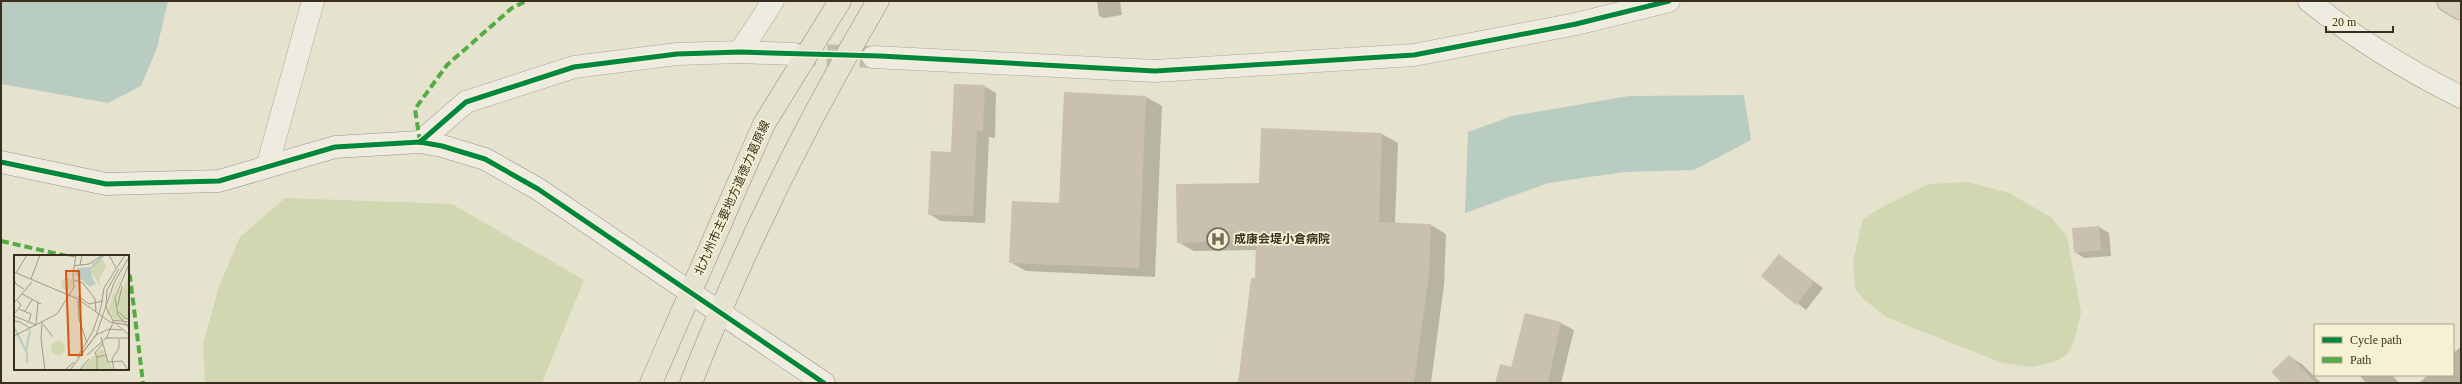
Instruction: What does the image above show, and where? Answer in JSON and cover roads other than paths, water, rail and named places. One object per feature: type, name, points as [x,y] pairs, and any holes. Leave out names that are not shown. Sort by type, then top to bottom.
[{"type":"highway","points":[[2448,1],[2461,9]]},
{"type":"main road","name":"北九州市主要地方道徳力葛原線","points":[[651,383],[764,124],[840,1]]},
{"type":"main road","points":[[691,383],[719,312],[769,200],[815,111],[878,1]]},
{"type":"street","points":[[267,167],[313,1]]},
{"type":"street","points":[[740,52],[773,1]]},
{"type":"street","points":[[873,56],[1155,71],[1414,55],[1576,24],[1669,1]]},
{"type":"street","points":[[2309,1],[2342,27],[2415,75],[2461,98]]},
{"type":"street","points":[[420,142],[466,102],[574,67],[678,54],[740,52],[794,54]]},
{"type":"street","points":[[1,162],[106,184],[219,181],[335,147],[420,142],[442,146],[484,159],[531,185],[824,383]]},
{"type":"tunnel","points":[[794,54],[873,57]]},
{"type":"place","name":"成康会堤小倉病院","points":[[1218,239]]}]
